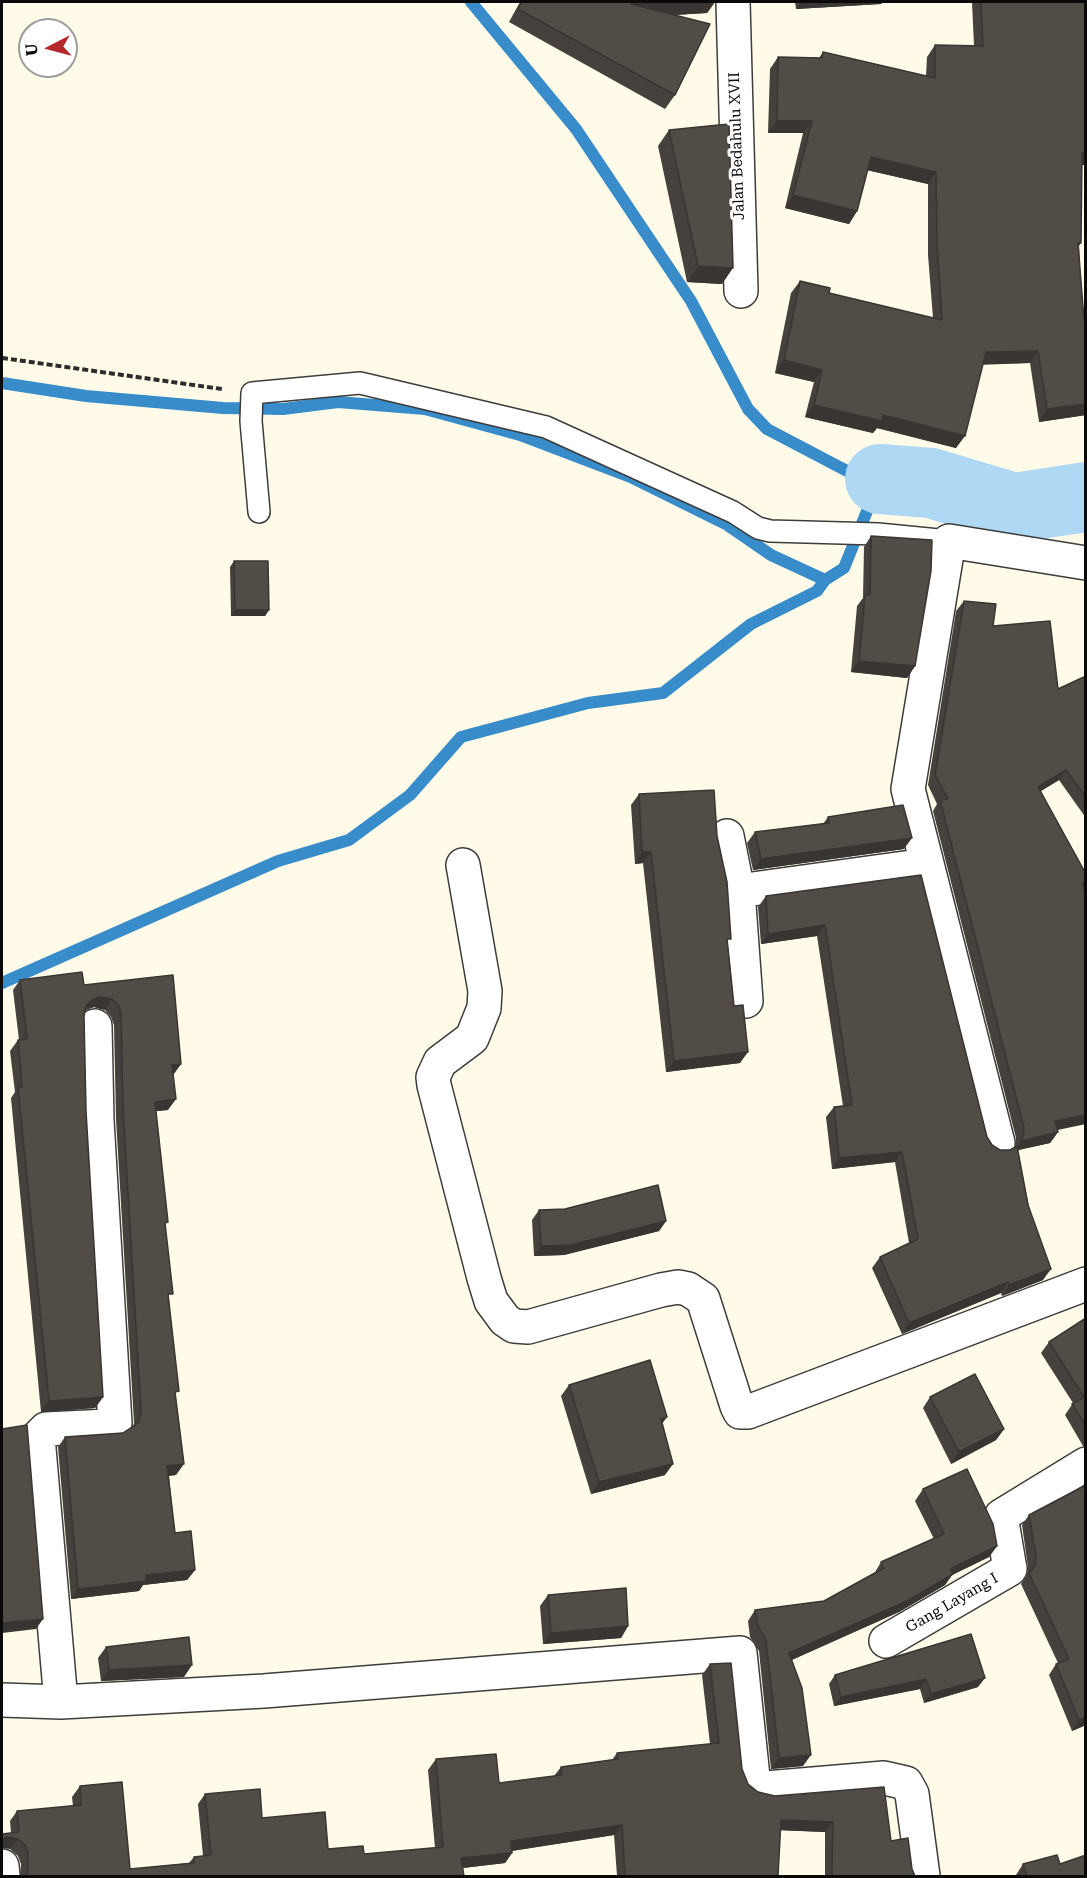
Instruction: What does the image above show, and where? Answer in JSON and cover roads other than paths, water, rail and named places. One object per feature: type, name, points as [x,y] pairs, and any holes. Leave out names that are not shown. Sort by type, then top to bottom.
[{"type":"street","name":"Jalan Bedahulu XVII","points":[[733,2],[741,291]]},
{"type":"street","points":[[998,1143],[908,789],[949,541],[1086,563]]},
{"type":"street","points":[[727,836],[738,891],[747,1001]]},
{"type":"street","points":[[464,865],[483,973],[484,1008],[472,1038],[440,1062],[433,1077],[484,1278],[491,1301],[505,1320],[514,1326],[528,1327],[661,1290],[678,1287],[688,1289],[703,1299],[737,1406],[740,1412],[748,1412],[1086,1284]]},
{"type":"street","points":[[738,891],[926,865]]},
{"type":"street","points":[[61,1702],[38,1437],[46,1429],[113,1425],[115,1423],[97,1120],[95,1026]]},
{"type":"street","name":"Gang Layang I","points":[[886,1641],[1010,1569],[1001,1516],[1086,1464]]},
{"type":"street","points":[[2,1700],[61,1702],[264,1691],[741,1653],[753,1777],[757,1785],[766,1788],[884,1778],[906,1783],[912,1794],[923,1876]]},
{"type":"street","points":[[2,1866],[3,1876]]},
{"type":"lane","points":[[259,512],[252,405],[314,386],[360,383],[546,427],[733,512],[758,528],[794,533],[878,534],[949,541]]},
{"type":"waterway","points":[[2,983],[278,861],[349,840],[410,795],[461,737],[588,703],[663,693],[751,624],[817,591],[825,580],[844,568],[880,479],[847,471],[767,429],[748,409],[691,301],[576,129],[471,2]]},
{"type":"waterway","points":[[2,383],[86,396],[223,408],[283,409],[338,402],[425,409],[520,435],[633,478],[726,524],[771,555],[825,580]]},
{"type":"waterway","points":[[880,479],[931,483],[1014,508],[1086,497]]}]
